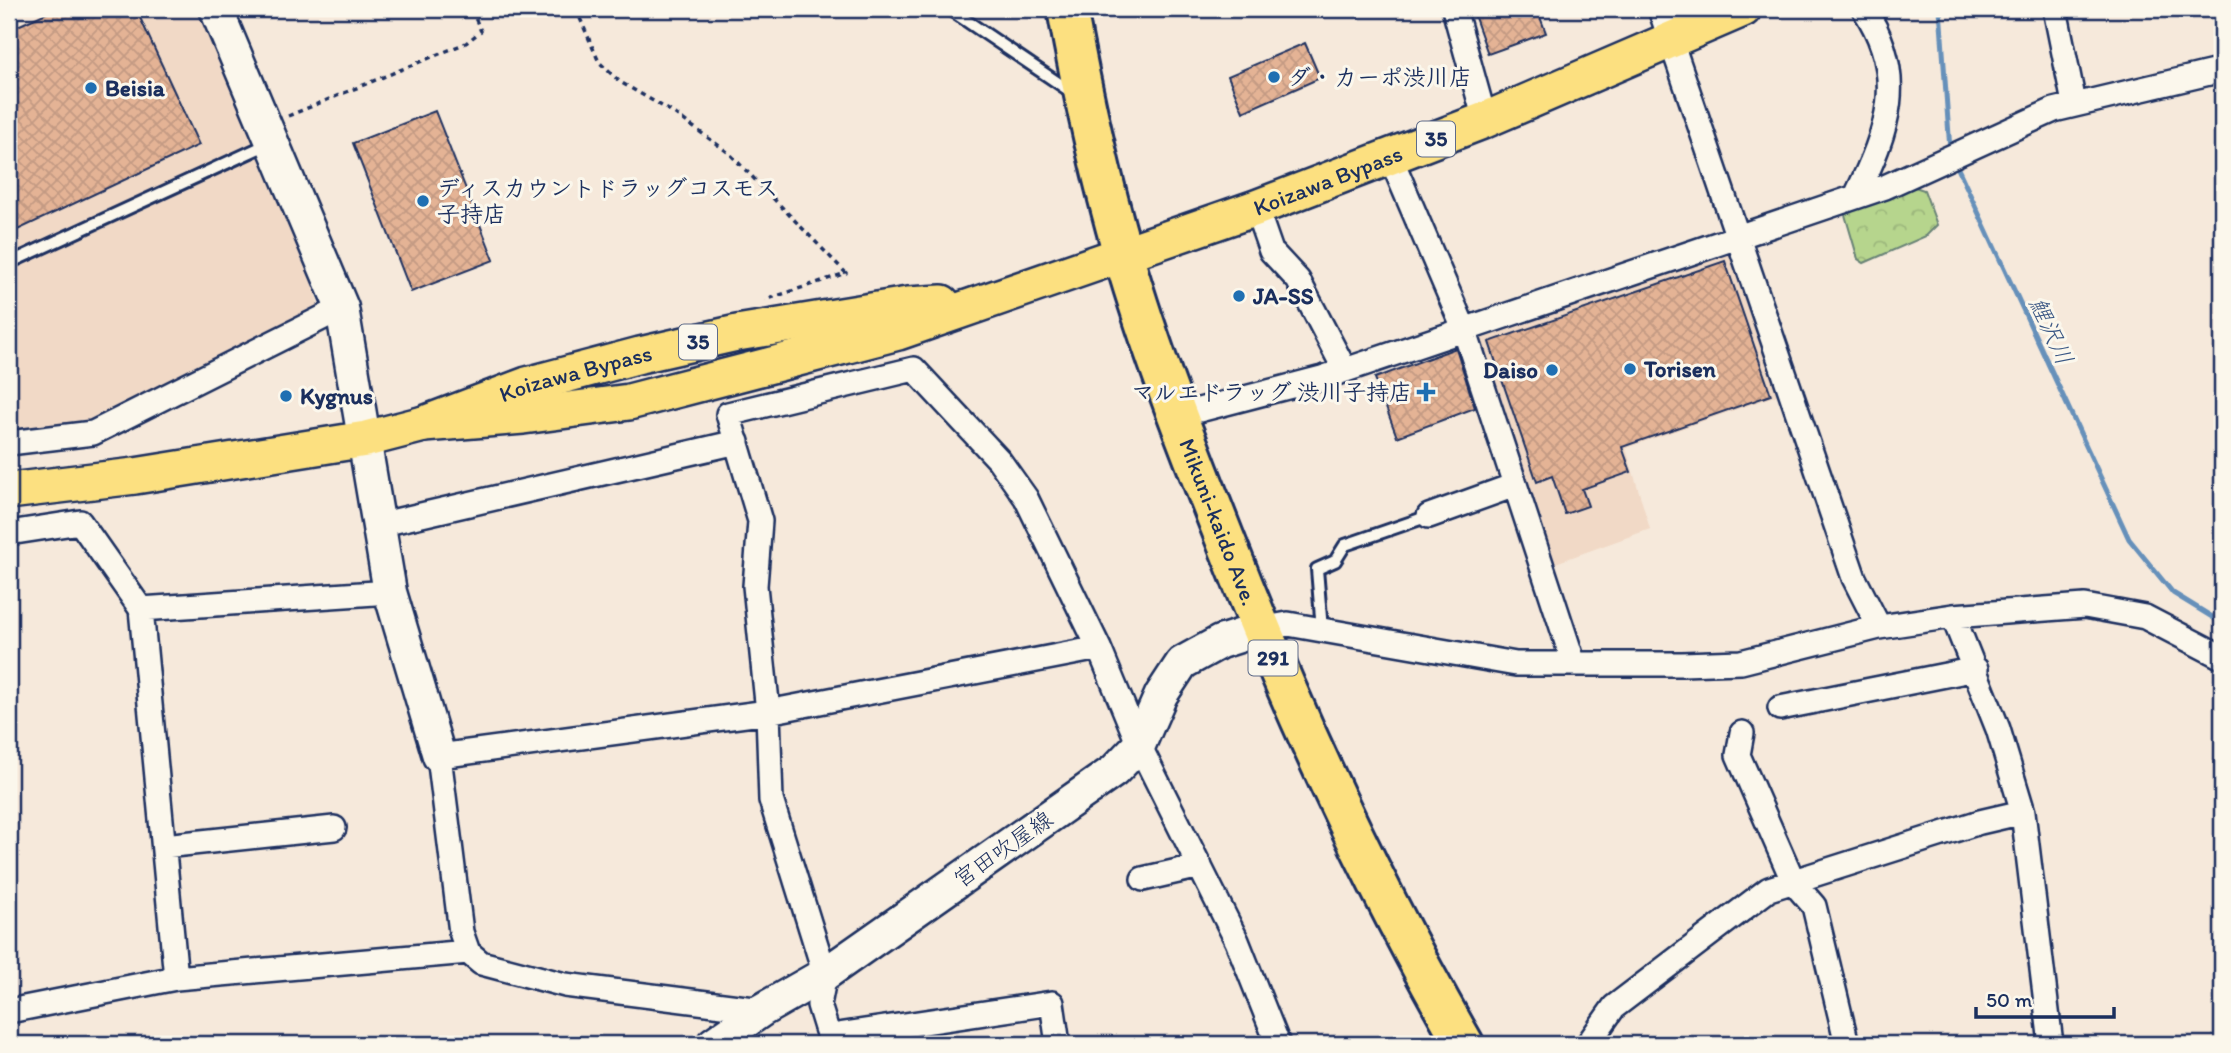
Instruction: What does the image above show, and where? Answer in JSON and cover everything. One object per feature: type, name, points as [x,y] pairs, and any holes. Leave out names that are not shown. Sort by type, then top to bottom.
[{"type":"highway","name":"Mikuni-kaido Ave.","points":[[1067,9],[1084,101],[1123,255],[1176,416],[1261,629],[1339,805],[1464,1044]]},
{"type":"main road","name":"Koizawa Bypass","points":[[424,424],[523,416],[629,402],[898,332],[1256,208],[1485,120],[1743,9]]},
{"type":"main road","name":"Koizawa Bypass","points":[[9,491],[135,476],[366,439],[424,424],[569,372],[737,333],[908,304],[982,301]]},
{"type":"street","points":[[216,9],[342,308],[390,592],[439,756],[461,932],[468,952],[481,963],[565,985],[762,1010]]},
{"type":"street","points":[[1454,9],[1485,120]]},
{"type":"street","points":[[1660,9],[1853,578],[1879,627]]},
{"type":"street","points":[[1856,196],[1879,149],[1888,114],[1890,88],[1885,50],[1879,31],[1864,9]]},
{"type":"street","points":[[2056,9],[2074,103]]},
{"type":"street","points":[[1176,416],[1345,370],[1885,187],[2074,103],[2222,70]]},
{"type":"street","points":[[1390,156],[1464,329],[1574,664]]},
{"type":"street","points":[[1256,208],[1271,251],[1298,280],[1345,370]]},
{"type":"street","points":[[9,443],[93,433],[342,308]]},
{"type":"street","points":[[1058,1044],[1052,1003],[831,1040],[818,1004],[825,974],[771,800],[768,712],[755,586],[760,522],[728,414],[914,369],[999,460],[1026,499],[1099,648],[1139,745],[1237,941],[1278,1044]]},
{"type":"street","points":[[378,525],[737,442]]},
{"type":"street","points":[[1429,516],[1515,485]]},
{"type":"street","points":[[9,533],[80,522],[141,610],[176,978]]},
{"type":"street","points":[[141,610],[390,592]]},
{"type":"street","points":[[1261,629],[1288,625],[1516,664],[1741,662],[1879,627],[1953,616],[2085,606],[2145,617],[2222,657]]},
{"type":"street","points":[[1953,616],[1998,729],[2023,812],[2051,1044]]},
{"type":"street","name":"宮田吹屋線","points":[[713,1044],[762,1010],[825,974],[1114,771],[1139,745],[1161,695],[1182,663],[1220,642],[1261,629]]},
{"type":"street","points":[[439,756],[768,712],[1099,648]]},
{"type":"street","points":[[1780,708],[1976,669]]},
{"type":"street","points":[[1742,733],[1738,755],[1794,883],[1814,906],[1847,1044]]},
{"type":"street","points":[[1587,1044],[1614,1007],[1769,889],[1980,822],[2023,812]]},
{"type":"street","points":[[164,846],[334,828]]},
{"type":"street","points":[[1143,879],[1200,866]]},
{"type":"street","points":[[9,1011],[176,978],[468,952]]},
{"type":"lane","points":[[949,9],[1084,101]]},
{"type":"lane","points":[[9,263],[270,133]]},
{"type":"lane","points":[[1322,632],[1317,569],[1335,561],[1345,545],[1429,516]]},
{"type":"path","points":[[270,133],[466,43],[481,31],[471,9]]},
{"type":"path","points":[[576,9],[599,61],[620,82],[674,113],[730,153],[846,273],[740,308],[737,333]]},
{"type":"shaded area","points":[[51,9],[197,9],[296,231],[319,306],[95,424],[9,436],[9,28]]},
{"type":"shaded area","name":"Torisen","points":[[1732,252],[1780,394],[1626,448],[1650,529],[1553,564],[1477,344],[1481,339]]},
{"type":"green space","points":[[1909,185],[1924,190],[1937,225],[1926,236],[1864,263],[1858,259],[1843,208]]},
{"type":"building","name":"Beisia","points":[[55,9],[136,9],[199,145],[9,234],[9,30]]},
{"type":"building","points":[[1472,9],[1537,9],[1546,33],[1488,54]]},
{"type":"building","name":"ダ・カーポ渋川店","points":[[1305,43],[1320,78],[1243,112],[1228,76]]},
{"type":"building","name":"ディスカウントドラッグコスモス 子持店","points":[[435,111],[494,260],[411,292],[353,143]]},
{"type":"building","name":"Torisen","points":[[1725,261],[1771,395],[1622,447],[1631,472],[1582,489],[1588,506],[1565,514],[1552,476],[1537,482],[1489,342]]},
{"type":"building","name":"マルエドラッグ 渋川子持店","points":[[1456,348],[1475,408],[1397,437],[1375,378]]},
{"type":"waterway","name":"鯉沢川","points":[[1940,9],[1950,150]]},
{"type":"waterway","name":"鯉沢川","points":[[1955,162],[2129,539],[2173,593],[2222,623]]},
{"type":"place","name":"ダ・カーポ渋川店","points":[[1274,77]]},
{"type":"place","name":"Beisia","points":[[91,88]]},
{"type":"place","name":"ディスカウントドラッグコスモス 子持店","points":[[423,201]]},
{"type":"place","name":"JA-SS","points":[[1239,296]]},
{"type":"place","name":"Torisen","points":[[1630,369]]},
{"type":"place","name":"Daiso","points":[[1552,370]]},
{"type":"place","name":"マルエドラッグ 渋川子持店","points":[[1426,392]]},
{"type":"place","name":"Kygnus","points":[[286,396]]}]
